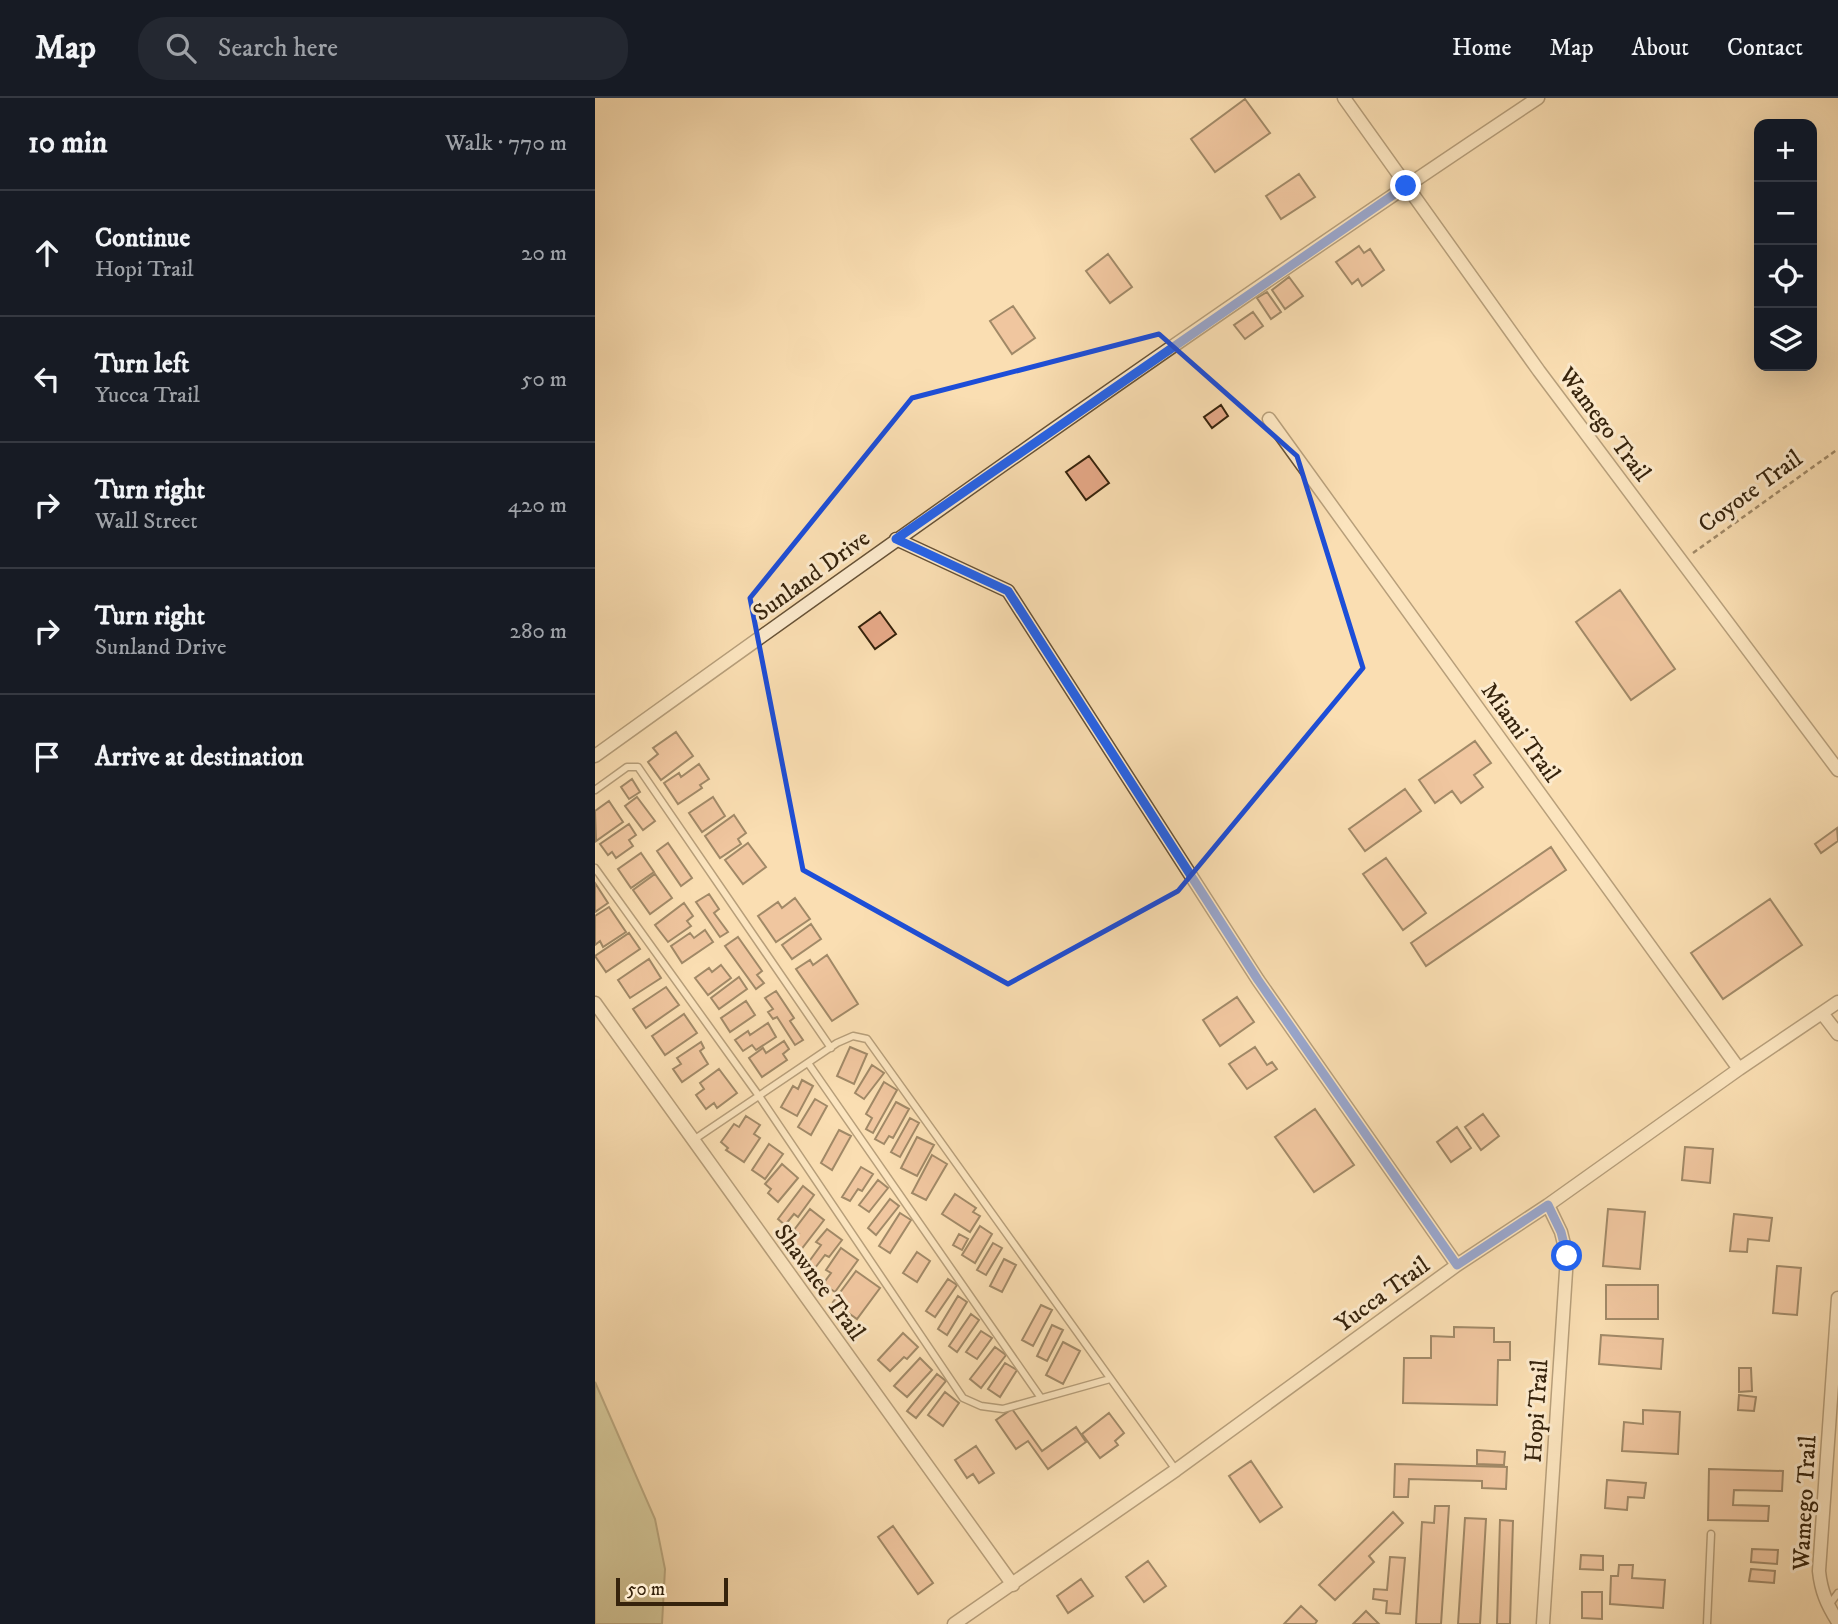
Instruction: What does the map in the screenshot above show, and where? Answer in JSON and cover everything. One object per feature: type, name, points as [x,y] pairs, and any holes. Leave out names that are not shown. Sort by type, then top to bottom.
[{"type":"street","name":"Wamego Trail","points":[[1345,98],[1539,371],[1838,770]]},
{"type":"street","name":"Sunland Drive","points":[[595,756],[896,539],[1406,186],[1538,98]]},
{"type":"street","name":"Miami Trail","points":[[1269,419],[1739,1069]]},
{"type":"street","points":[[896,539],[1008,591],[1258,980],[1457,1265]]},
{"type":"street","name":"Yucca Trail","points":[[954,1624],[1176,1469],[1457,1265],[1548,1205],[1838,1002]]},
{"type":"street","name":"Shawnee Trail","points":[[595,1003],[1013,1585]]},
{"type":"street","points":[[1822,1013],[1838,1034]]},
{"type":"street","name":"Hopi Trail","points":[[1543,1624],[1567,1256],[1561,1232],[1548,1205]]},
{"type":"street","name":"Wamego Trail","points":[[1838,1298],[1819,1571],[1821,1590],[1838,1622]]},
{"type":"lane","points":[[595,790],[627,767],[638,767],[831,1048]]},
{"type":"lane","points":[[595,868],[759,1096],[964,1398],[981,1406],[1003,1409],[1110,1378]]},
{"type":"lane","points":[[692,1141],[831,1048],[853,1036],[867,1039],[1176,1469]]},
{"type":"lane","points":[[808,1063],[1041,1398]]},
{"type":"lane","points":[[1707,1624],[1711,1534]]},
{"type":"lane","points":[[1828,1606],[1838,1593]]},
{"type":"path","name":"Coyote Trail","points":[[1681,561],[1838,449]]},
{"type":"highlighted area","points":[[1159,334],[1297,456],[1363,668],[1178,891],[1008,984],[803,870],[750,598],[912,398]]},
{"type":"green space","points":[[595,1382],[655,1519],[665,1569],[662,1624],[595,1624]]},
{"type":"building","points":[[1245,99],[1270,133],[1215,172],[1191,139]]},
{"type":"building","points":[[1299,174],[1315,197],[1281,219],[1266,196]]},
{"type":"building","points":[[1359,246],[1364,253],[1370,249],[1384,270],[1362,286],[1358,279],[1352,284],[1336,262]]},
{"type":"building","points":[[1108,254],[1132,287],[1110,303],[1086,271]]},
{"type":"building","points":[[1289,277],[1303,296],[1285,309],[1272,290]]},
{"type":"building","points":[[1267,292],[1281,312],[1271,319],[1257,298]]},
{"type":"building","points":[[1013,306],[1035,338],[1012,354],[990,321]]},
{"type":"building","points":[[1253,312],[1263,326],[1245,339],[1234,325]]},
{"type":"building","points":[[1221,405],[1228,416],[1212,428],[1204,417]]},
{"type":"building","points":[[1089,456],[1109,483],[1086,500],[1066,472]]},
{"type":"building","points":[[1620,590],[1675,669],[1631,700],[1576,622]]},
{"type":"building","points":[[880,612],[896,634],[875,649],[859,627]]},
{"type":"building","points":[[676,732],[693,756],[661,780],[648,762],[658,754],[653,748]]},
{"type":"building","points":[[1475,741],[1491,763],[1474,775],[1483,787],[1461,803],[1452,791],[1435,803],[1419,780]]},
{"type":"building","points":[[699,764],[709,779],[700,785],[702,788],[678,804],[664,783],[679,773],[681,777]]},
{"type":"building","points":[[632,779],[640,792],[629,799],[621,787]]},
{"type":"building","points":[[1405,789],[1421,811],[1365,851],[1349,829]]},
{"type":"building","points":[[637,797],[655,821],[643,830],[625,806]]},
{"type":"building","points":[[713,797],[725,816],[702,832],[689,813]]},
{"type":"building","points":[[609,801],[623,822],[596,841],[595,811]]},
{"type":"building","points":[[734,815],[746,833],[738,839],[741,844],[720,858],[705,836]]},
{"type":"building","points":[[629,824],[636,835],[629,840],[633,846],[616,858],[612,852],[608,855],[600,844]]},
{"type":"building","points":[[1837,828],[1838,841],[1821,853],[1815,844]]},
{"type":"building","points":[[668,843],[692,878],[681,886],[657,851]]},
{"type":"building","points":[[748,843],[766,867],[743,884],[725,860]]},
{"type":"building","points":[[1551,847],[1566,870],[1426,966],[1411,943]]},
{"type":"building","points":[[641,853],[654,872],[631,888],[618,869]]},
{"type":"building","points":[[1386,858],[1426,913],[1403,930],[1363,874]]},
{"type":"building","points":[[655,874],[672,898],[650,914],[633,890]]},
{"type":"building","points":[[595,883],[608,903],[595,912]]},
{"type":"building","points":[[709,894],[719,909],[714,913],[728,932],[720,937],[696,902]]},
{"type":"building","points":[[795,898],[810,919],[776,942],[758,916],[778,902],[782,908]]},
{"type":"building","points":[[1770,899],[1802,945],[1723,999],[1691,953]]},
{"type":"building","points":[[684,903],[693,916],[687,921],[691,926],[668,942],[655,925]]},
{"type":"building","points":[[609,907],[626,932],[603,947],[600,941],[595,945],[595,916]]},
{"type":"building","points":[[811,924],[821,939],[792,959],[782,945]]},
{"type":"building","points":[[705,930],[713,942],[682,963],[671,946],[690,933],[694,938]]},
{"type":"building","points":[[629,933],[640,949],[606,972],[595,956]]},
{"type":"building","points":[[738,937],[762,971],[757,975],[764,983],[756,989],[725,946]]},
{"type":"building","points":[[827,955],[858,1004],[832,1021],[796,969],[810,960],[813,965]]},
{"type":"building","points":[[649,959],[661,978],[630,998],[618,980]]},
{"type":"building","points":[[721,965],[731,978],[708,995],[695,978],[709,968],[712,972]]},
{"type":"building","points":[[739,977],[747,989],[719,1009],[711,998]]},
{"type":"building","points":[[666,987],[679,1005],[646,1028],[633,1009]]},
{"type":"building","points":[[776,991],[794,1018],[790,1021],[803,1040],[795,1045],[777,1017],[773,1019],[768,1012],[773,1009],[765,998]]},
{"type":"building","points":[[1237,997],[1254,1022],[1220,1046],[1203,1020]]},
{"type":"building","points":[[746,1001],[755,1015],[730,1032],[721,1018]]},
{"type":"building","points":[[684,1014],[697,1033],[665,1055],[652,1036]]},
{"type":"building","points":[[768,1023],[776,1037],[756,1050],[752,1045],[743,1051],[735,1040],[748,1031],[750,1035]]},
{"type":"building","points":[[784,1041],[789,1049],[783,1054],[787,1060],[762,1077],[749,1058],[763,1048],[766,1053]]},
{"type":"building","points":[[701,1042],[704,1048],[700,1051],[708,1064],[682,1082],[673,1069],[681,1064],[677,1058]]},
{"type":"building","points":[[850,1047],[867,1054],[854,1084],[837,1076]]},
{"type":"building","points":[[1255,1047],[1267,1065],[1272,1062],[1277,1069],[1247,1089],[1229,1064]]},
{"type":"building","points":[[872,1065],[884,1073],[864,1099],[855,1093]]},
{"type":"building","points":[[719,1069],[737,1093],[717,1108],[714,1103],[706,1109],[696,1095],[704,1089],[700,1083]]},
{"type":"building","points":[[802,1080],[813,1086],[797,1116],[781,1107],[793,1086],[798,1089]]},
{"type":"building","points":[[884,1082],[897,1090],[873,1133],[866,1129],[872,1118],[866,1114]]},
{"type":"building","points":[[815,1099],[827,1106],[811,1135],[798,1127]]},
{"type":"building","points":[[896,1102],[909,1109],[893,1138],[889,1136],[884,1144],[875,1139]]},
{"type":"building","points":[[1315,1109],[1354,1165],[1314,1192],[1275,1137]]},
{"type":"building","points":[[1483,1114],[1499,1136],[1481,1150],[1465,1127]]},
{"type":"building","points":[[746,1116],[760,1125],[754,1134],[760,1138],[744,1162],[726,1150],[728,1148],[721,1142],[734,1124],[739,1127]]},
{"type":"building","points":[[910,1118],[919,1123],[900,1157],[891,1152]]},
{"type":"building","points":[[1457,1127],[1471,1148],[1451,1162],[1437,1142]]},
{"type":"building","points":[[839,1130],[851,1136],[832,1170],[821,1163]]},
{"type":"building","points":[[917,1137],[934,1145],[917,1176],[901,1168]]},
{"type":"building","points":[[769,1144],[783,1154],[765,1179],[752,1170]]},
{"type":"building","points":[[1685,1147],[1713,1149],[1710,1183],[1682,1180]]},
{"type":"building","points":[[932,1155],[947,1164],[926,1200],[912,1193]]},
{"type":"building","points":[[782,1164],[798,1178],[778,1202],[768,1193],[771,1189],[765,1184]]},
{"type":"building","points":[[861,1167],[873,1174],[862,1191],[858,1189],[850,1201],[842,1197]]},
{"type":"building","points":[[878,1180],[888,1188],[869,1212],[859,1205]]},
{"type":"building","points":[[803,1186],[814,1195],[798,1217],[794,1214],[785,1225],[778,1219]]},
{"type":"building","points":[[955,1194],[976,1208],[973,1212],[980,1216],[970,1232],[942,1214]]},
{"type":"building","points":[[890,1199],[899,1206],[876,1235],[868,1228]]},
{"type":"building","points":[[810,1209],[824,1220],[800,1251],[791,1244],[799,1234],[794,1230]]},
{"type":"building","points":[[1608,1209],[1645,1212],[1640,1269],[1603,1266]]},
{"type":"building","points":[[900,1213],[911,1220],[890,1253],[879,1246]]},
{"type":"building","points":[[1734,1214],[1772,1218],[1769,1241],[1748,1239],[1747,1252],[1730,1251]]},
{"type":"building","points":[[980,1226],[992,1234],[975,1263],[962,1255]]},
{"type":"building","points":[[827,1229],[842,1240],[829,1257],[825,1255],[815,1268],[808,1263],[821,1245],[816,1242]]},
{"type":"building","points":[[959,1234],[968,1239],[962,1250],[953,1245]]},
{"type":"building","points":[[993,1243],[1002,1248],[986,1275],[977,1270]]},
{"type":"building","points":[[841,1248],[858,1260],[835,1292],[823,1284],[831,1273],[826,1270]]},
{"type":"building","points":[[917,1252],[930,1261],[917,1282],[903,1273]]},
{"type":"building","points":[[1004,1259],[1016,1265],[1002,1292],[990,1286]]},
{"type":"building","points":[[1777,1266],[1801,1268],[1797,1315],[1773,1313]]},
{"type":"building","points":[[856,1271],[880,1288],[857,1319],[833,1302]]},
{"type":"building","points":[[948,1279],[957,1285],[935,1317],[926,1311]]},
{"type":"building","points":[[1606,1285],[1658,1285],[1658,1319],[1606,1319]]},
{"type":"building","points":[[958,1296],[967,1302],[947,1335],[938,1329]]},
{"type":"building","points":[[1041,1305],[1052,1310],[1033,1346],[1022,1340]]},
{"type":"building","points":[[971,1314],[979,1320],[957,1352],[949,1346]]},
{"type":"building","points":[[1052,1325],[1063,1330],[1047,1361],[1037,1356]]},
{"type":"building","points":[[1454,1327],[1494,1328],[1494,1342],[1510,1342],[1510,1360],[1498,1360],[1497,1405],[1403,1403],[1404,1358],[1431,1358],[1431,1336],[1454,1337]]},
{"type":"building","points":[[981,1331],[992,1338],[977,1359],[966,1352]]},
{"type":"building","points":[[903,1333],[918,1347],[890,1371],[878,1360]]},
{"type":"building","points":[[1601,1335],[1663,1339],[1661,1369],[1599,1364]]},
{"type":"building","points":[[1063,1342],[1080,1351],[1063,1384],[1046,1375]]},
{"type":"building","points":[[995,1347],[1006,1355],[981,1388],[970,1379]]},
{"type":"building","points":[[920,1358],[932,1370],[907,1397],[894,1386]]},
{"type":"building","points":[[1005,1363],[1017,1370],[1000,1397],[988,1389]]},
{"type":"building","points":[[1739,1368],[1751,1368],[1752,1391],[1739,1392]]},
{"type":"building","points":[[937,1374],[946,1381],[916,1418],[907,1411]]},
{"type":"building","points":[[945,1392],[959,1403],[943,1426],[928,1415]]},
{"type":"building","points":[[1739,1395],[1756,1397],[1754,1411],[1738,1410]]},
{"type":"building","points":[[1012,1409],[1042,1451],[1076,1427],[1086,1442],[1048,1469],[1028,1441],[1016,1449],[996,1420]]},
{"type":"building","points":[[1643,1410],[1680,1412],[1678,1454],[1622,1451],[1624,1422],[1643,1424]]},
{"type":"building","points":[[1109,1413],[1124,1433],[1115,1441],[1118,1445],[1100,1458],[1082,1434]]},
{"type":"building","points":[[976,1446],[994,1473],[979,1483],[973,1474],[967,1478],[955,1460]]},
{"type":"building","points":[[1477,1450],[1505,1452],[1504,1465],[1477,1464]]},
{"type":"building","points":[[1251,1461],[1282,1507],[1260,1522],[1229,1476]]},
{"type":"building","points":[[1395,1464],[1507,1467],[1506,1489],[1482,1488],[1482,1481],[1409,1479],[1408,1497],[1394,1497]]},
{"type":"building","points":[[1709,1469],[1783,1471],[1782,1491],[1734,1490],[1733,1505],[1769,1506],[1768,1521],[1708,1520]]},
{"type":"building","points":[[1607,1480],[1646,1483],[1644,1498],[1628,1497],[1627,1510],[1605,1508]]},
{"type":"building","points":[[1435,1506],[1449,1506],[1441,1624],[1416,1624],[1422,1522],[1434,1523]]},
{"type":"building","points":[[1393,1512],[1403,1523],[1369,1556],[1374,1562],[1335,1600],[1319,1585]]},
{"type":"building","points":[[1465,1518],[1486,1519],[1480,1624],[1458,1624]]},
{"type":"building","points":[[1500,1520],[1513,1521],[1510,1624],[1497,1624]]},
{"type":"building","points":[[893,1526],[933,1583],[918,1594],[878,1537]]},
{"type":"building","points":[[1752,1549],[1778,1550],[1777,1564],[1751,1562]]},
{"type":"building","points":[[1581,1555],[1603,1556],[1603,1570],[1580,1569]]},
{"type":"building","points":[[1390,1557],[1405,1558],[1400,1614],[1386,1613],[1387,1601],[1373,1599],[1374,1589],[1387,1590]]},
{"type":"building","points":[[1148,1561],[1166,1586],[1144,1602],[1126,1577]]},
{"type":"building","points":[[1619,1565],[1633,1565],[1632,1578],[1665,1580],[1663,1608],[1610,1604],[1611,1576],[1618,1576]]},
{"type":"building","points":[[1751,1569],[1775,1571],[1774,1583],[1749,1581]]},
{"type":"building","points":[[1081,1579],[1093,1596],[1068,1613],[1057,1596]]},
{"type":"building","points":[[1582,1592],[1602,1592],[1602,1619],[1582,1618]]},
{"type":"building","points":[[1301,1606],[1317,1621],[1315,1624],[1284,1624]]},
{"type":"building","points":[[1366,1611],[1379,1624],[1353,1624]]},
{"type":"route","points":[[1406,186],[896,539],[1008,591],[1258,980],[1457,1265],[1548,1205],[1561,1232],[1567,1256]]}]
